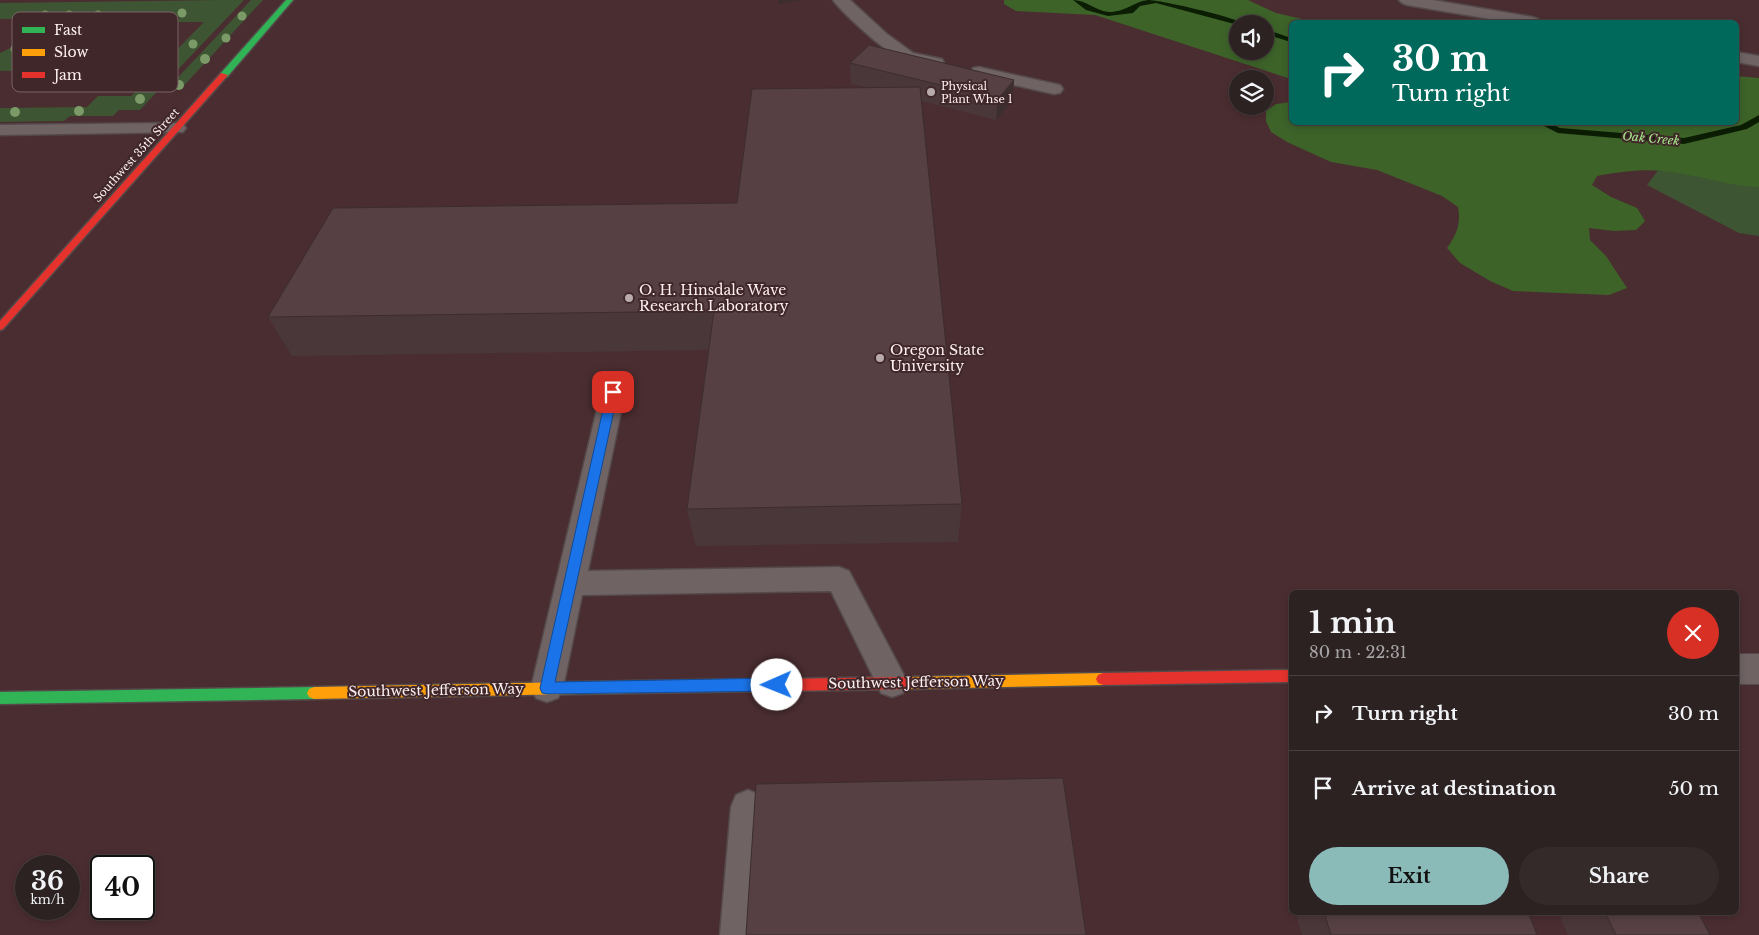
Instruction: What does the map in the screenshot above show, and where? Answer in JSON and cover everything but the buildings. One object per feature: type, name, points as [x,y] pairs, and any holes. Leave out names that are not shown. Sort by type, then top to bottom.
[{"type":"street","name":"Southwest 35th Street","points":[[0,327],[290,0]]},
{"type":"street","points":[[1739,669],[1759,668]]},
{"type":"street","name":"Southwest Jefferson Way","points":[[0,698],[1289,676]]},
{"type":"lane","points":[[841,0],[881,37],[908,57],[947,66]]},
{"type":"lane","points":[[1407,0],[1521,20]]},
{"type":"lane","points":[[1739,58],[1759,61]]},
{"type":"lane","points":[[966,70],[1054,89]]},
{"type":"lane","points":[[0,130],[177,128]]},
{"type":"lane","points":[[547,688],[613,392]]},
{"type":"lane","points":[[570,583],[839,579],[892,683]]},
{"type":"lane","points":[[739,935],[748,807]]},
{"type":"shaded area","name":"Oregon State University","points":[[0,0],[1759,0],[1759,935],[0,935]]},
{"type":"green space","points":[[244,0],[178,69],[178,48],[204,22],[178,22],[180,17],[178,17],[178,12],[12,12],[12,19],[0,19],[0,3]]},
{"type":"green space","points":[[251,0],[263,0],[180,90],[178,90],[178,77]]},
{"type":"green space","points":[[1004,0],[1248,0],[1276,13],[1307,20],[1289,20],[1289,78],[1274,73],[1274,70],[1263,70],[1233,60],[1274,60],[1274,15],[1229,15],[1229,59],[1095,15],[1016,11],[1004,4]]},
{"type":"green space","points":[[12,47],[12,71],[0,71],[0,53]]},
{"type":"green space","points":[[1739,76],[1759,78],[1759,187],[1663,171],[1630,171],[1597,176],[1592,185],[1611,197],[1637,208],[1645,221],[1636,230],[1614,231],[1589,228],[1590,240],[1606,256],[1627,288],[1609,295],[1513,291],[1490,281],[1460,263],[1447,248],[1457,229],[1459,219],[1458,207],[1442,196],[1377,170],[1331,162],[1287,142],[1271,132],[1266,121],[1266,115],[1274,115],[1274,105],[1289,102],[1289,125],[1739,125]]},
{"type":"green space","points":[[135,92],[157,92],[140,110],[119,110],[113,116],[70,116],[64,121],[0,122],[0,108],[87,107],[98,96],[131,96]]},
{"type":"green space","points":[[1663,164],[1759,165],[1759,236],[1739,233],[1647,185]]},
{"type":"waterway","name":"Oak Creek","points":[[1077,0],[1089,8],[1108,14],[1130,11],[1138,4],[1156,1],[1229,21]]},
{"type":"waterway","name":"Oak Creek","points":[[1274,34],[1289,39]]},
{"type":"waterway","name":"Oak Creek","points":[[1547,125],[1558,130],[1684,141],[1744,127],[1759,118]]},
{"type":"traffic: fast","points":[[224,75],[290,0]]},
{"type":"traffic: fast","points":[[0,698],[314,693]]},
{"type":"traffic: slow","points":[[909,683],[1103,679]]},
{"type":"traffic: slow","points":[[314,693],[634,687]]},
{"type":"traffic: jam","points":[[0,327],[224,75]]},
{"type":"traffic: jam","points":[[1103,679],[1289,676]]},
{"type":"traffic: jam","points":[[634,687],[909,683]]},
{"type":"place","name":"Physical Plant Whse 1","points":[[931,92]]},
{"type":"place","name":"O. H. Hinsdale Wave Research Laboratory","points":[[629,298]]},
{"type":"place","name":"Oregon State University","points":[[880,358]]},
{"type":"route","points":[[613,392],[547,688],[777,685]]}]
